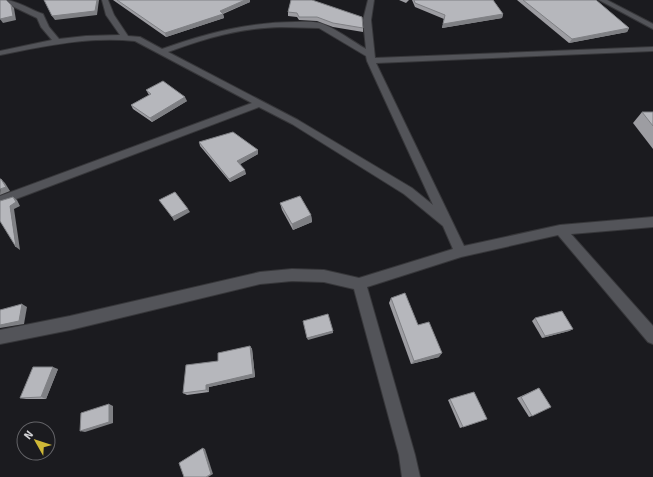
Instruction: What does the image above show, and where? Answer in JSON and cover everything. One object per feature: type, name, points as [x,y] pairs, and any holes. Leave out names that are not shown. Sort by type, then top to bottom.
[{"type":"street","points":[[8,0],[16,6],[40,16],[45,26],[57,41]]},
{"type":"street","points":[[105,0],[110,15],[126,38]]},
{"type":"street","points":[[372,0],[367,20],[371,58],[461,252]]},
{"type":"street","points":[[602,0],[653,27]]},
{"type":"street","points":[[162,52],[202,38],[246,27],[284,24],[315,24],[321,26],[371,58],[653,49]]},
{"type":"street","points":[[0,53],[57,41],[126,38],[137,40],[295,122],[408,191],[447,223]]},
{"type":"street","points":[[0,201],[259,104]]},
{"type":"street","points":[[0,337],[70,323],[260,278],[292,275],[324,276],[359,284],[461,252],[560,230],[653,222]]},
{"type":"street","points":[[560,230],[653,336]]},
{"type":"street","points":[[359,284],[407,455],[411,477]]},
{"type":"building","points":[[0,0],[6,0],[11,5],[13,16],[0,19]]},
{"type":"building","points":[[44,0],[97,0],[95,11],[52,16]]},
{"type":"building","points":[[117,0],[245,0],[220,11],[223,14],[165,33]]},
{"type":"building","points":[[291,0],[312,0],[362,17],[363,28],[333,23],[317,17],[299,17],[297,13],[288,12]]},
{"type":"building","points":[[414,0],[493,0],[503,14],[443,24],[445,15],[415,3]]},
{"type":"building","points":[[523,0],[596,0],[629,28],[572,39]]},
{"type":"building","points":[[163,81],[185,97],[150,118],[131,105],[151,94],[146,90]]},
{"type":"building","points":[[642,112],[653,112],[653,126]]},
{"type":"building","points":[[233,132],[258,150],[237,161],[245,170],[229,179],[199,142]]},
{"type":"building","points":[[0,179],[6,187],[0,189]]},
{"type":"building","points":[[175,192],[188,209],[172,217],[159,200]]},
{"type":"building","points":[[300,196],[311,215],[292,224],[280,203]]},
{"type":"building","points":[[13,197],[16,202],[10,206],[16,247],[0,221],[0,201]]},
{"type":"building","points":[[405,293],[418,325],[429,322],[442,353],[414,361],[391,298]]},
{"type":"building","points":[[22,304],[19,321],[0,325],[0,310]]},
{"type":"building","points":[[562,311],[573,329],[545,336],[535,318]]},
{"type":"building","points":[[328,314],[333,331],[307,338],[303,321]]},
{"type":"building","points":[[250,346],[253,374],[206,385],[206,390],[183,393],[186,365],[218,361],[218,353]]},
{"type":"building","points":[[33,367],[53,367],[41,397],[20,398]]},
{"type":"building","points":[[539,388],[551,407],[532,416],[521,397]]},
{"type":"building","points":[[474,392],[487,419],[463,427],[450,399]]},
{"type":"building","points":[[109,404],[109,422],[80,431],[81,413]]},
{"type":"building","points":[[203,448],[211,474],[206,477],[184,477],[179,463]]}]
